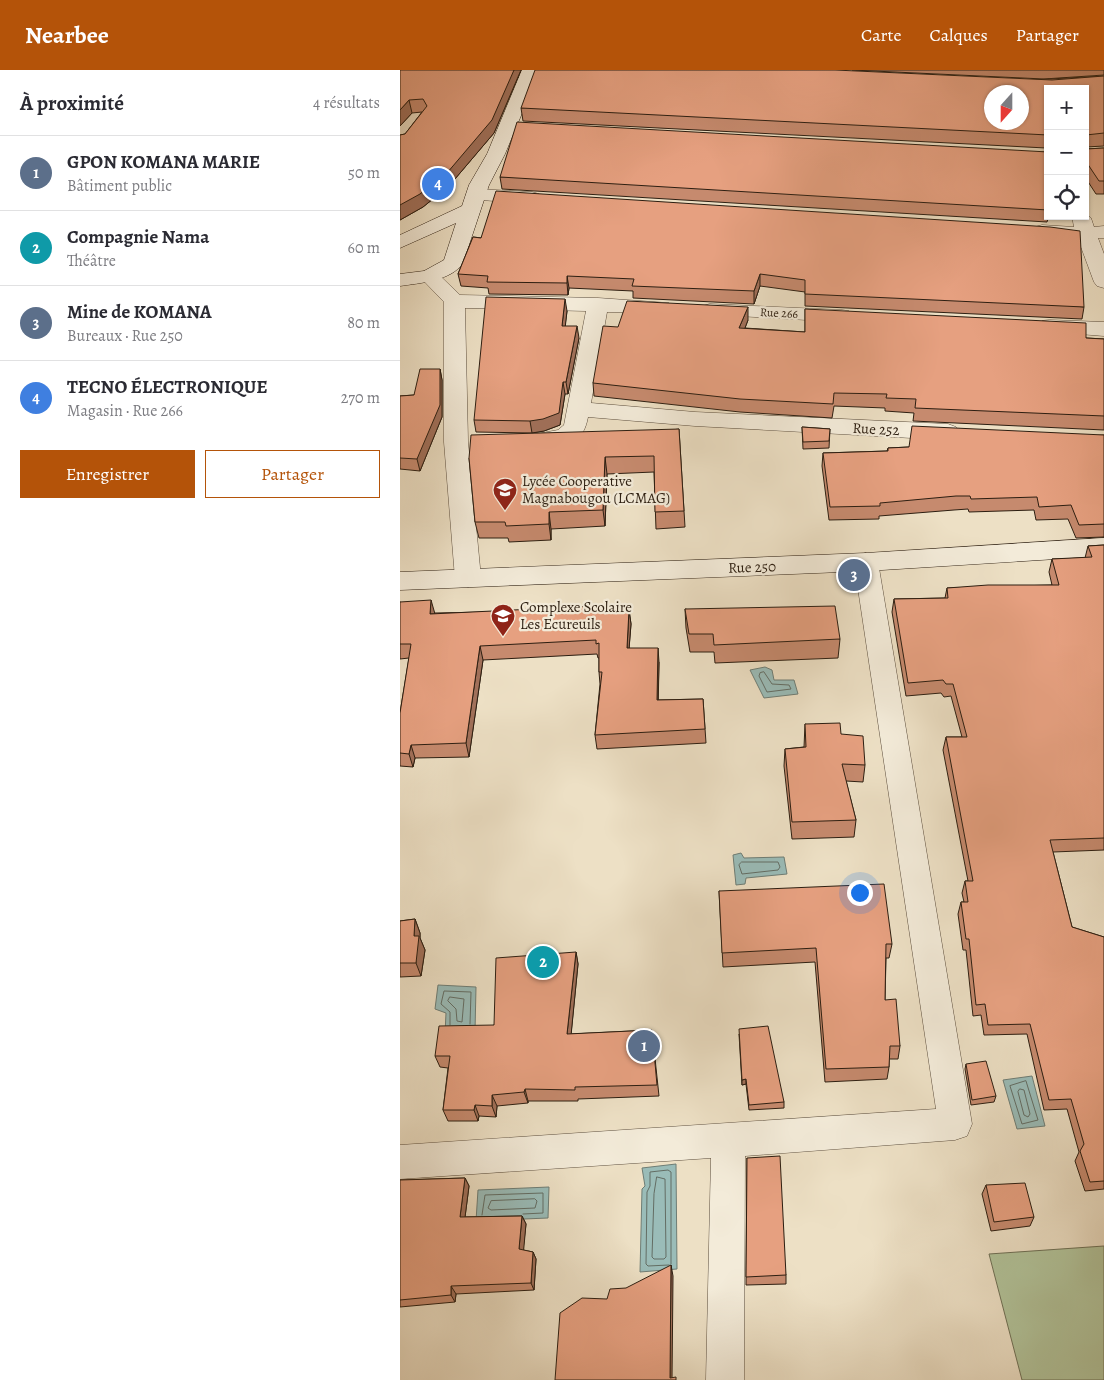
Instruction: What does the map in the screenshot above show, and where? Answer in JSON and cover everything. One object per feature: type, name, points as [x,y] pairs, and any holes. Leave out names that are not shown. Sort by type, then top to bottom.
[{"type":"street","points":[[400,280],[429,276],[453,263],[474,202],[531,70]]},
{"type":"street","points":[[508,127],[527,128]]},
{"type":"street","points":[[400,242],[474,202],[555,200]]},
{"type":"street","points":[[1026,230],[1090,227],[1104,282]]},
{"type":"street","points":[[429,276],[454,301],[465,442],[468,578]]},
{"type":"street","name":"Rue 266","points":[[454,301],[598,304],[866,317]]},
{"type":"street","points":[[508,441],[564,437],[575,428],[598,304]]},
{"type":"street","points":[[1034,326],[1104,329]]},
{"type":"street","name":"Rue 252","points":[[579,409],[695,419],[965,433]]},
{"type":"street","name":"Rue 250","points":[[400,581],[866,562],[1104,547]]},
{"type":"street","points":[[400,1162],[955,1124],[866,562]]},
{"type":"street","points":[[725,1380],[728,1139]]},
{"type":"green space","points":[[1104,1246],[1104,1380],[1022,1380],[989,1254]]},
{"type":"water","points":[[765,667],[772,670],[774,680],[794,680],[798,694],[764,698],[750,670]]},
{"type":"water","points":[[741,853],[744,858],[784,857],[787,874],[746,878],[745,884],[736,885],[733,855]]},
{"type":"water","points":[[438,985],[476,987],[475,1032],[445,1034],[446,1013],[435,1009]]},
{"type":"water","points":[[1032,1076],[1045,1126],[1017,1129],[1003,1080]]},
{"type":"water","points":[[676,1164],[677,1269],[640,1272],[642,1189],[645,1186],[642,1168]]},
{"type":"water","points":[[549,1187],[548,1218],[476,1221],[478,1190]]},
{"type":"building","points":[[400,70],[514,70],[492,120],[447,173],[420,194],[400,205],[400,135],[405,134],[427,106],[423,99],[409,100],[400,110]]},
{"type":"building","points":[[535,70],[835,70],[1052,80],[1104,76],[1104,133],[1089,135],[1089,85],[1044,85],[1044,135],[521,108]]},
{"type":"building","points":[[517,122],[1044,152],[1044,210],[500,177]]},
{"type":"building","points":[[1104,148],[1104,181],[1099,181],[1089,166],[1089,149]]},
{"type":"building","points":[[496,191],[1050,227],[1080,231],[1084,307],[805,294],[805,280],[760,274],[754,291],[632,286],[634,279],[567,276],[567,283],[487,282],[488,276],[458,274],[473,237],[481,238]]},
{"type":"building","points":[[486,297],[565,299],[562,326],[577,326],[566,382],[563,382],[559,413],[543,419],[530,421],[474,420]]},
{"type":"building","points":[[627,301],[748,307],[739,328],[805,332],[805,309],[1086,323],[1086,338],[1104,339],[1104,416],[915,408],[916,399],[886,398],[887,394],[834,393],[833,404],[740,399],[593,383],[603,326],[618,327]]},
{"type":"building","points":[[420,369],[440,369],[440,405],[417,459],[400,458],[400,396],[414,395]]},
{"type":"building","points":[[912,426],[1104,435],[1104,524],[1079,525],[1071,505],[1039,507],[1037,497],[971,499],[970,496],[956,496],[880,503],[880,506],[830,507],[823,453],[888,451],[888,448],[909,447]]},
{"type":"building","points":[[802,427],[830,429],[829,441],[803,442]]},
{"type":"building","points":[[679,429],[684,511],[655,512],[654,456],[605,457],[603,510],[549,512],[549,524],[506,526],[505,522],[475,522],[469,458],[471,435]]},
{"type":"building","points":[[1104,545],[1104,838],[1050,840],[1072,927],[1104,937],[1104,1181],[1090,1182],[1080,1151],[1084,1144],[1071,1099],[1049,1100],[1030,1024],[988,1025],[985,1004],[976,1005],[969,939],[966,939],[961,902],[968,902],[965,881],[973,881],[946,737],[967,737],[953,684],[946,684],[943,680],[908,683],[894,599],[948,598],[947,588],[988,585],[1059,585],[1052,559],[1092,557],[1088,546]]},
{"type":"building","points":[[431,600],[430,614],[597,606],[597,610],[629,610],[627,648],[658,648],[657,700],[703,699],[705,729],[595,735],[602,672],[599,672],[599,643],[596,644],[596,640],[480,646],[466,743],[411,745],[409,754],[400,753],[400,713],[411,644],[400,644],[400,602]]},
{"type":"building","points":[[835,606],[840,639],[714,645],[713,634],[689,634],[685,609]]},
{"type":"building","points":[[840,723],[841,734],[863,736],[865,765],[842,764],[856,820],[792,822],[785,749],[806,747],[805,724]]},
{"type":"building","points":[[884,884],[892,944],[886,944],[885,1000],[896,999],[900,1046],[890,1046],[889,1067],[826,1069],[816,948],[722,953],[719,891]]},
{"type":"building","points":[[415,919],[414,936],[419,936],[416,963],[400,963],[400,921]]},
{"type":"building","points":[[576,952],[567,1034],[652,1030],[657,1085],[575,1087],[575,1090],[525,1089],[524,1092],[492,1095],[492,1106],[475,1105],[474,1110],[443,1110],[450,1056],[435,1056],[439,1026],[494,1025],[496,958]]},
{"type":"building","points":[[768,1026],[784,1102],[749,1105],[746,1079],[742,1080],[739,1029]]},
{"type":"building","points":[[986,1061],[996,1096],[972,1100],[966,1064]]},
{"type":"building","points":[[780,1156],[786,1275],[746,1277],[747,1158]]},
{"type":"building","points":[[465,1178],[460,1217],[522,1216],[519,1249],[533,1252],[531,1283],[451,1286],[451,1295],[400,1300],[400,1180]]},
{"type":"building","points":[[1025,1183],[1034,1217],[994,1222],[986,1185]]},
{"type":"building","points":[[671,1265],[670,1378],[676,1377],[676,1380],[555,1380],[560,1313],[582,1298],[607,1299],[610,1289],[626,1288]]},
{"type":"place","name":"TECNO ÉLECTRONIQUE","points":[[438,184]]},
{"type":"place","name":"Lycée Cooperative Magnabougou (LCMAG)","points":[[505,511]]},
{"type":"place","name":"Mine de KOMANA","points":[[854,575]]},
{"type":"place","name":"Complexe Scolaire Les Ecureuils","points":[[503,637]]},
{"type":"place","name":"Compagnie Nama","points":[[543,962]]},
{"type":"place","name":"GPON KOMANA MARIE","points":[[644,1046]]}]
